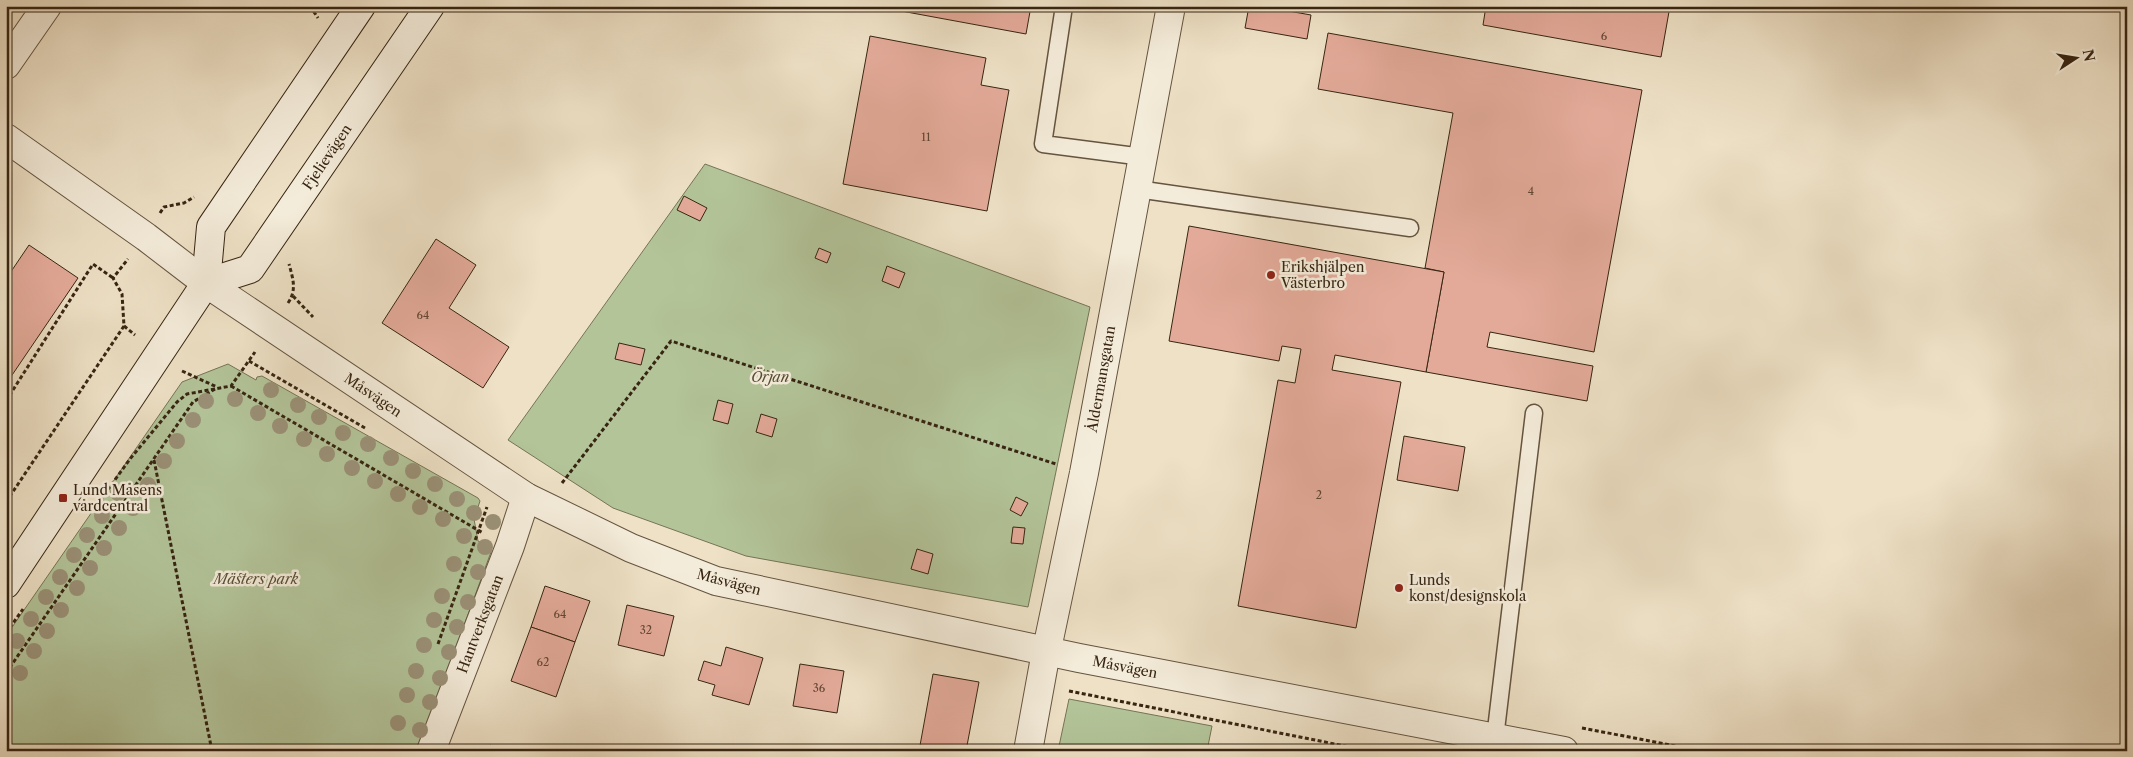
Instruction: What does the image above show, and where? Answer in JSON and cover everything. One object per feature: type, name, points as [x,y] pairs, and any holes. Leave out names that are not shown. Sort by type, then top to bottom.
[{"type":"street","points":[[6,65],[47,6]]},
{"type":"street","points":[[6,584],[206,283],[211,227],[361,6]]},
{"type":"street","name":"Fjelievägen","points":[[206,283],[250,269],[430,6]]},
{"type":"street","name":"Åldermansgatan","points":[[1028,751],[1084,473],[1171,6]]},
{"type":"street","name":"Måsvägen","points":[[6,138],[146,237],[206,283],[498,478],[535,502],[631,548],[716,581],[1048,651],[1564,751]]},
{"type":"street","name":"Hantverksgatan","points":[[431,751],[510,546],[535,502]]},
{"type":"lane","points":[[1064,6],[1043,144],[1143,157]]},
{"type":"lane","points":[[1136,189],[1410,228]]},
{"type":"lane","points":[[1495,738],[1534,413]]},
{"type":"path","points":[[310,6],[318,18]]},
{"type":"path","points":[[113,278],[146,237],[164,207],[184,203],[196,195]]},
{"type":"path","points":[[6,400],[93,264],[113,278],[122,294],[124,326],[6,502]]},
{"type":"path","points":[[535,502],[671,341],[1084,473]]},
{"type":"path","points":[[231,386],[249,362]]},
{"type":"path","points":[[90,514],[130,459],[178,402],[187,394],[231,386],[478,530],[510,546]]},
{"type":"path","points":[[6,673],[193,402],[219,387]]},
{"type":"path","points":[[154,459],[212,751]]},
{"type":"path","points":[[436,650],[498,478]]},
{"type":"path","points":[[6,633],[29,601]]},
{"type":"path","points":[[1040,684],[1370,751]]},
{"type":"green space","name":"Örjan","points":[[705,164],[1090,307],[1028,607],[746,556],[613,508],[508,440]]},
{"type":"green space","name":"Mästers park","points":[[228,364],[256,380],[257,377],[262,376],[478,498],[480,501],[474,519],[478,541],[491,548],[491,552],[418,751],[6,751],[6,636],[182,382]]},
{"type":"green space","points":[[1069,699],[1212,726],[1207,751],[1058,751]]},
{"type":"building","points":[[874,6],[1031,6],[1026,34]]},
{"type":"building","points":[[1249,6],[1260,6],[1311,15],[1307,39],[1245,28]]},
{"type":"building","points":[[1486,6],[1670,6],[1661,57],[1483,25]]},
{"type":"building","points":[[1328,33],[1642,90],[1594,352],[1490,332],[1487,347],[1593,366],[1587,401],[1426,372],[1444,272],[1425,268],[1453,113],[1318,89]]},
{"type":"building","points":[[870,36],[986,58],[981,85],[1009,90],[987,211],[843,184]]},
{"type":"building","points":[[684,196],[707,208],[700,221],[677,210]]},
{"type":"building","points":[[1189,226],[1444,272],[1426,372],[1335,355],[1332,370],[1401,382],[1356,628],[1238,606],[1278,380],[1295,383],[1301,349],[1282,346],[1279,361],[1169,341]]},
{"type":"building","points":[[436,239],[476,265],[449,308],[509,347],[483,388],[382,323]]},
{"type":"building","points":[[29,245],[78,278],[6,384],[6,279]]},
{"type":"building","points":[[819,248],[831,253],[827,263],[815,258]]},
{"type":"building","points":[[887,266],[905,273],[899,288],[882,281]]},
{"type":"building","points":[[619,343],[645,349],[641,365],[615,359]]},
{"type":"building","points":[[718,400],[733,404],[728,424],[713,420]]},
{"type":"building","points":[[761,414],[777,419],[772,437],[756,432]]},
{"type":"building","points":[[1404,436],[1465,447],[1458,491],[1397,480]]},
{"type":"building","points":[[1016,497],[1028,503],[1021,516],[1010,510]]},
{"type":"building","points":[[1013,527],[1025,528],[1023,544],[1011,543]]},
{"type":"building","points":[[917,549],[933,554],[928,574],[911,569]]},
{"type":"building","points":[[545,586],[590,601],[575,642],[531,627]]},
{"type":"building","points":[[627,605],[674,616],[664,656],[618,645]]},
{"type":"building","points":[[531,627],[575,642],[556,697],[511,681]]},
{"type":"building","points":[[726,647],[763,658],[749,705],[712,695],[715,685],[698,680],[704,661],[721,666]]},
{"type":"building","points":[[800,664],[844,671],[837,713],[793,706]]},
{"type":"building","points":[[933,674],[979,682],[966,751],[919,751]]},
{"type":"building","points":[[490,745],[506,751],[487,751]]},
{"type":"place","name":"Erikshjälpen Västerbro","points":[[1271,275]]},
{"type":"place","name":"Lund Måsens vårdcentral","points":[[63,498]]},
{"type":"place","name":"Lunds konst/designskola","points":[[1399,588]]}]
